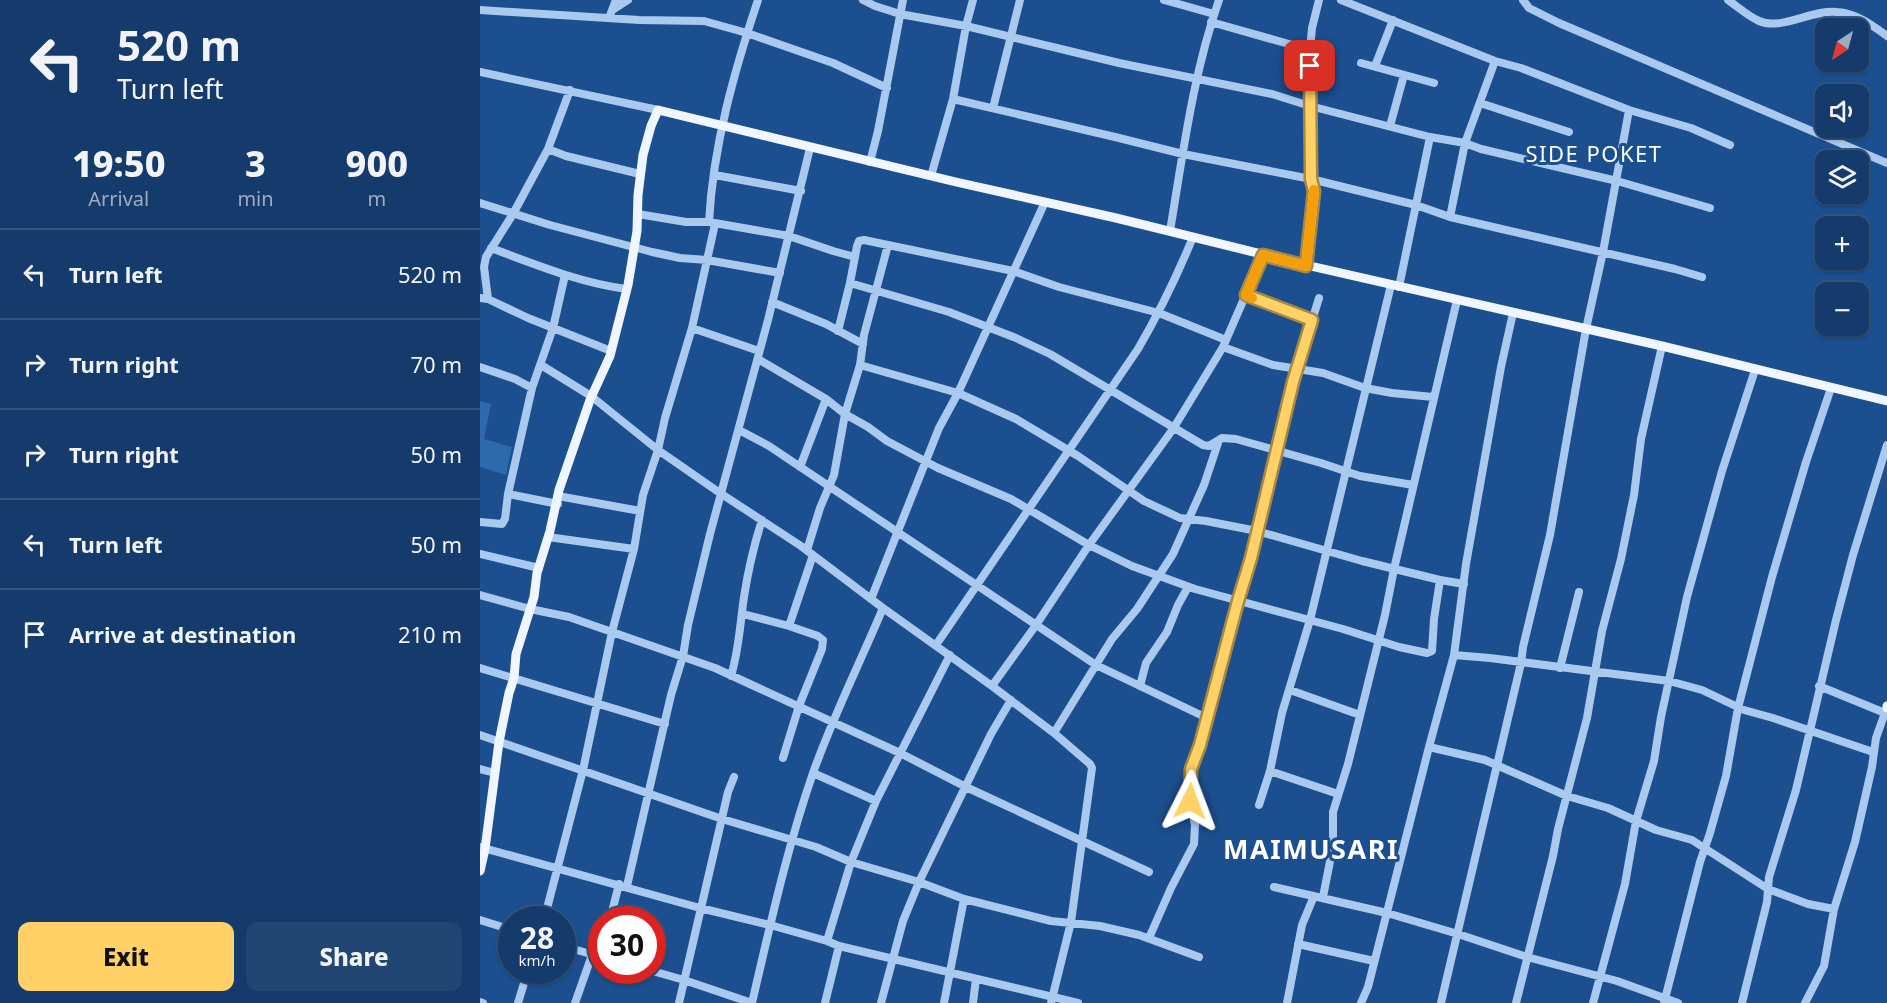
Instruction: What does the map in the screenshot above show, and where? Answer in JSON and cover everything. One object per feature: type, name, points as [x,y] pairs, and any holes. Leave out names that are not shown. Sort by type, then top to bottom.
[{"type":"main road","points":[[480,871],[500,742],[514,678],[516,654],[534,597],[538,568],[558,500],[591,396],[611,351],[627,289],[634,248],[643,155],[658,110],[810,148],[1170,231],[1306,266],[1662,346],[1887,401]]},
{"type":"street","points":[[609,18],[615,4],[628,0]]},
{"type":"street","points":[[548,906],[583,770],[612,632],[634,549],[643,495],[692,328],[707,260],[712,223],[710,200],[716,159],[728,100],[758,0]]},
{"type":"street","points":[[864,0],[900,14],[966,26],[1119,63],[1272,94],[1430,137],[1465,143],[1480,149],[1617,181],[1710,208]]},
{"type":"street","points":[[870,162],[887,88],[903,0]]},
{"type":"street","points":[[931,176],[953,99],[973,0]]},
{"type":"street","points":[[993,108],[1020,0]]},
{"type":"street","points":[[1164,0],[1310,50]]},
{"type":"street","points":[[1170,231],[1198,79],[1212,18],[1219,0]]},
{"type":"street","points":[[1306,266],[1314,191],[1311,179],[1310,50],[1312,28],[1319,0]]},
{"type":"street","points":[[1341,0],[1495,61],[1521,68],[1629,110],[1690,128],[1730,145]]},
{"type":"street","points":[[1522,0],[1529,8],[1559,23],[1887,163]]},
{"type":"street","points":[[1728,0],[1761,22],[1780,23],[1818,13],[1837,12],[1856,16],[1887,36]]},
{"type":"street","points":[[480,10],[704,21],[747,33],[833,63],[887,88]]},
{"type":"street","points":[[1375,66],[1393,20]]},
{"type":"street","points":[[1450,217],[1465,143],[1495,61]]},
{"type":"street","points":[[1361,63],[1434,83]]},
{"type":"street","points":[[480,73],[658,110]]},
{"type":"street","points":[[1390,126],[1404,75]]},
{"type":"street","points":[[570,90],[548,149],[513,214],[486,256],[484,298],[611,351]]},
{"type":"street","points":[[953,99],[1183,154],[1311,179],[1416,205],[1450,217],[1702,277]]},
{"type":"street","points":[[1480,103],[1569,132]]},
{"type":"street","points":[[1441,1003],[1498,765],[1521,663],[1522,647],[1550,535],[1586,330],[1617,181],[1629,110]]},
{"type":"street","points":[[1259,805],[1270,771],[1282,713],[1310,620],[1365,388],[1416,205],[1430,137]]},
{"type":"street","points":[[615,906],[649,793],[720,493],[759,355],[810,148]]},
{"type":"street","points":[[548,149],[566,156],[640,174]]},
{"type":"street","points":[[715,175],[801,191]]},
{"type":"street","points":[[871,599],[939,428],[958,393],[1045,202]]},
{"type":"street","points":[[480,203],[634,248],[680,258],[707,260],[780,273]]},
{"type":"street","points":[[638,214],[789,236],[855,257]]},
{"type":"street","points":[[936,645],[1138,350],[1179,272],[1193,237]]},
{"type":"street","points":[[838,331],[859,241],[864,240],[1013,271],[1059,287],[1159,313],[1273,365],[1323,373],[1365,388],[1433,398]]},
{"type":"street","points":[[789,626],[820,508],[834,474],[845,414],[860,365],[863,344],[888,245]]},
{"type":"street","points":[[491,248],[565,275],[627,289]]},
{"type":"street","points":[[992,686],[1089,545],[1173,429],[1224,343],[1263,255]]},
{"type":"street","points":[[480,522],[502,524],[505,519],[508,494],[532,388],[553,328],[565,275]]},
{"type":"street","points":[[850,283],[950,312],[989,326],[1050,354],[1203,445],[1209,446],[1222,438],[1228,438],[1254,443],[1382,481],[1413,485]]},
{"type":"street","points":[[1246,295],[1312,320]]},
{"type":"street","points":[[1149,938],[1194,844],[1195,825],[1190,801],[1191,769],[1207,718],[1298,368],[1319,298]]},
{"type":"street","points":[[1323,897],[1333,846],[1333,812],[1379,642],[1457,300]]},
{"type":"street","points":[[772,302],[863,344]]},
{"type":"street","points":[[1361,1003],[1368,987],[1454,655],[1499,377],[1513,313]]},
{"type":"street","points":[[692,328],[759,355],[887,441],[925,461],[1011,499],[1089,545],[1158,577],[1343,629],[1379,642],[1427,653],[1432,651],[1440,580]]},
{"type":"street","points":[[1516,1003],[1587,718],[1602,631],[1622,559],[1634,495],[1641,439],[1662,346]]},
{"type":"street","points":[[541,365],[591,396],[658,450],[810,553],[1011,700],[1085,759],[1092,768],[1083,842],[1071,922],[1052,1000]]},
{"type":"street","points":[[860,365],[958,393],[1016,419],[1070,451],[1144,501],[1180,518],[1206,520],[1257,531],[1394,569],[1464,584]]},
{"type":"street","points":[[480,366],[532,388]]},
{"type":"street","points":[[1593,1003],[1625,884],[1636,821],[1654,761],[1686,597],[1755,370]]},
{"type":"street","points":[[1665,1001],[1700,862],[1731,755],[1738,708],[1772,577],[1806,462],[1831,388]]},
{"type":"street","points":[[800,467],[826,399]]},
{"type":"street","points":[[739,430],[769,446],[1096,665],[1175,705],[1207,718]]},
{"type":"street","points":[[1054,733],[1112,639],[1137,609],[1173,554],[1204,486],[1219,440]]},
{"type":"street","points":[[1742,1003],[1769,877],[1796,790],[1811,732],[1819,686],[1853,555],[1887,445]]},
{"type":"street","points":[[508,494],[640,511]]},
{"type":"street","points":[[731,676],[736,662],[753,546],[762,520]]},
{"type":"street","points":[[548,537],[634,549]]},
{"type":"street","points":[[480,554],[538,568]]},
{"type":"street","points":[[1140,686],[1146,663],[1167,632],[1188,587]]},
{"type":"street","points":[[1560,668],[1579,592]]},
{"type":"street","points":[[480,595],[568,617],[683,656],[799,706],[1149,872]]},
{"type":"street","points":[[666,975],[752,1003],[792,840],[813,773],[883,608]]},
{"type":"street","points":[[742,614],[789,626],[823,640],[783,758]]},
{"type":"street","points":[[827,941],[851,862],[876,801],[950,655]]},
{"type":"street","points":[[1454,655],[1669,681],[1702,690],[1738,708],[1873,752]]},
{"type":"street","points":[[480,668],[665,724]]},
{"type":"street","points":[[1805,1003],[1824,966],[1834,909],[1859,825],[1876,738],[1886,709],[1819,686]]},
{"type":"street","points":[[1290,690],[1360,715]]},
{"type":"street","points":[[881,1003],[903,921],[919,882],[991,734],[1011,700]]},
{"type":"street","points":[[480,735],[722,819],[816,847],[851,862],[919,882],[964,900],[1051,921],[1100,926],[1149,938],[1199,957]]},
{"type":"street","points":[[1429,747],[1485,760],[1567,796],[1608,808],[1656,830],[1692,840],[1768,889],[1808,904],[1834,909]]},
{"type":"street","points":[[480,769],[495,773]]},
{"type":"street","points":[[1270,771],[1338,794]]},
{"type":"street","points":[[813,773],[876,801]]},
{"type":"street","points":[[679,1003],[728,792],[734,777]]},
{"type":"street","points":[[483,848],[770,925],[839,946],[1052,1000],[1078,1003]]},
{"type":"street","points":[[1274,886],[1387,914],[1527,957],[1600,975],[1665,1001],[1678,1003]]},
{"type":"street","points":[[1287,1003],[1302,926],[1314,896]]},
{"type":"street","points":[[944,1003],[964,900]]},
{"type":"street","points":[[480,920],[498,926]]},
{"type":"street","points":[[1298,944],[1374,961]]},
{"type":"street","points":[[825,1003],[839,946]]},
{"type":"street","points":[[575,1003],[588,966]]},
{"type":"street","points":[[973,1003],[976,980]]},
{"type":"street","points":[[518,1003],[524,984]]},
{"type":"shaded area","points":[[480,401],[491,404],[484,439],[512,447],[506,475],[480,467]]},
{"type":"slow traffic","points":[[1252,298],[1246,295],[1263,255],[1306,266],[1314,190]]},
{"type":"district","name":"SIDE POKET","points":[[1594,154]]},
{"type":"district","name":"MAIMUSARI","points":[[1311,850]]},
{"type":"route","points":[[1190,801],[1191,769],[1200,745],[1251,558],[1293,382],[1312,320],[1246,295],[1263,255],[1306,266],[1314,191],[1311,179],[1310,66]]}]
